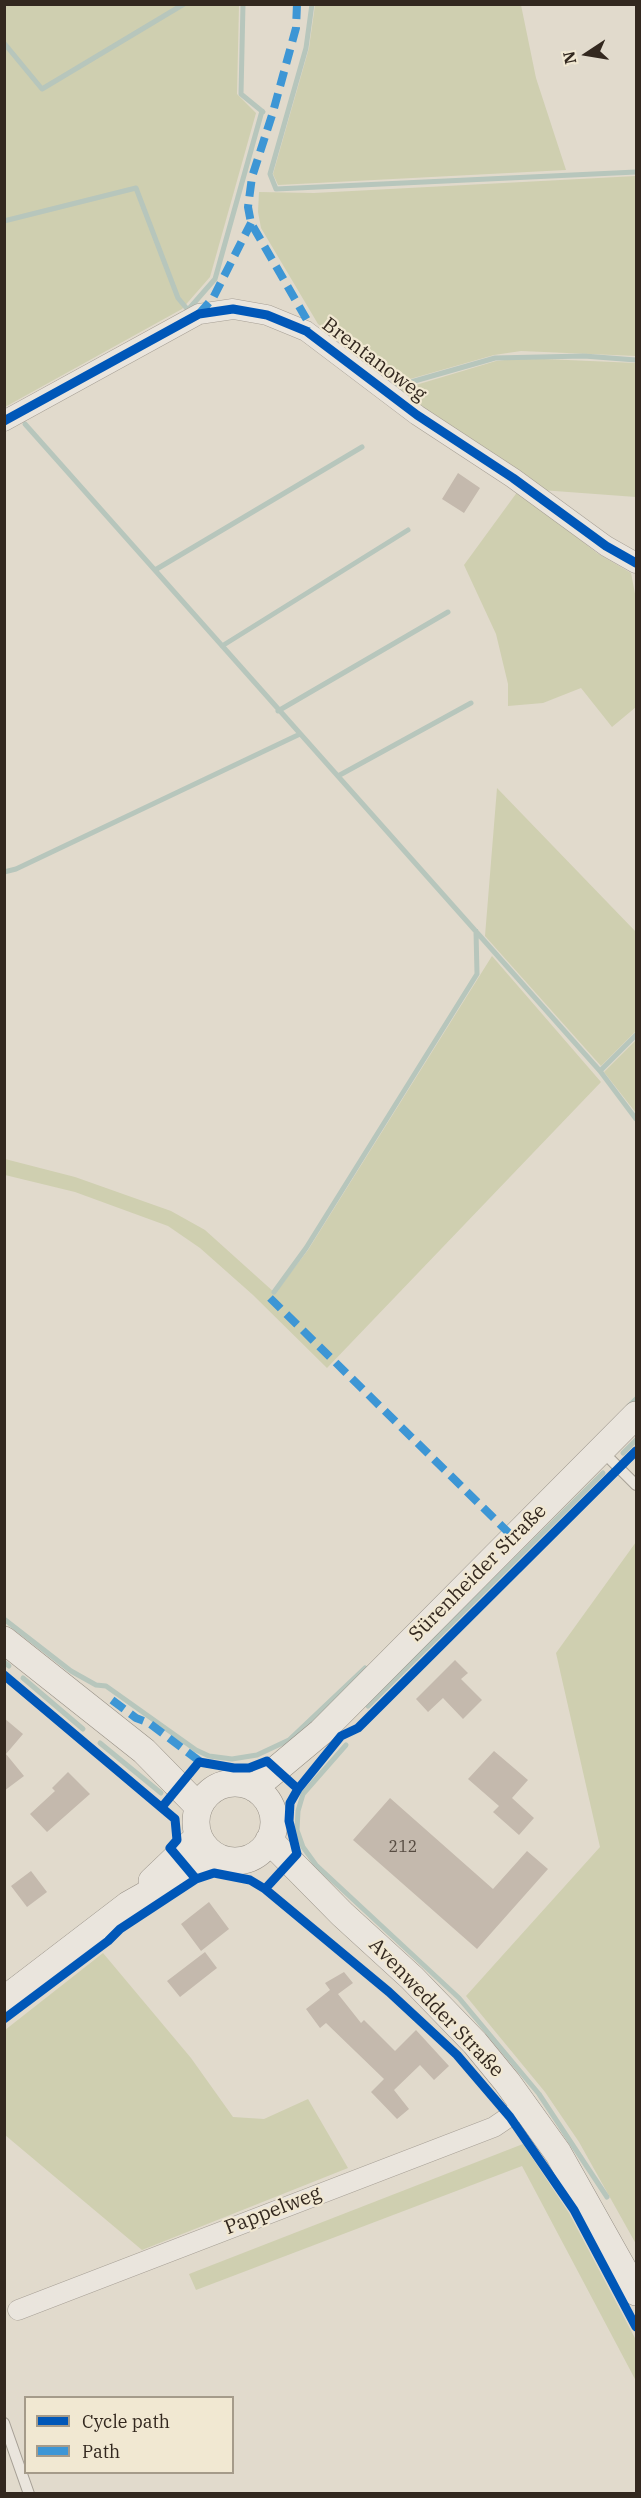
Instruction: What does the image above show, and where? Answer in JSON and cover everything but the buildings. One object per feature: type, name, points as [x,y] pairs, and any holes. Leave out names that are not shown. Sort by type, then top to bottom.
[{"type":"main road","name":"Sürenheider Straße","points":[[261,1795],[290,1781],[321,1732],[636,1415]]},
{"type":"main road","points":[[4,1640],[206,1797]]},
{"type":"main road","points":[[234,1783],[261,1795],[273,1814],[273,1827],[261,1848],[240,1861],[227,1861],[207,1846],[195,1821],[206,1797],[234,1783]]},
{"type":"main road","points":[[4,2000],[207,1846]]},
{"type":"main road","name":"Avenwedder Straße","points":[[261,1848],[342,1914],[412,1978],[475,2043],[525,2106],[582,2193],[636,2292]]},
{"type":"street","name":"Brentanoweg","points":[[4,421],[199,314],[233,309],[267,315],[306,332],[417,415],[513,478],[606,546],[636,563]]},
{"type":"street","name":"Pappelweg","points":[[11,2312],[494,2127],[525,2106]]},
{"type":"lane","points":[[602,1450],[636,1485]]},
{"type":"lane","points":[[4,2423],[29,2493]]},
{"type":"green space","points":[[5,4],[239,5],[237,94],[256,113],[210,277],[182,309],[5,407]]},
{"type":"green space","points":[[315,5],[521,5],[536,78],[566,170],[278,185],[273,174],[309,48]]},
{"type":"green space","points":[[636,176],[636,356],[521,351],[494,355],[396,383],[318,324],[261,228],[258,212],[259,192],[314,193]]},
{"type":"green space","points":[[522,358],[636,363],[636,497],[541,490],[419,410],[399,390],[496,361]]},
{"type":"green space","points":[[518,491],[597,553],[631,573],[636,599],[636,707],[612,727],[581,688],[543,703],[508,706],[508,684],[496,634],[464,565]]},
{"type":"green space","points":[[497,788],[636,932],[636,1031],[601,1066],[485,936]]},
{"type":"green space","points":[[492,956],[601,1082],[327,1368],[253,1295],[200,1248],[168,1226],[75,1192],[5,1175],[5,1159],[75,1177],[171,1211],[205,1230],[275,1293],[308,1250]]},
{"type":"green space","points":[[636,1040],[636,1113],[604,1072]]},
{"type":"green space","points":[[636,1542],[636,2244],[579,2142],[545,2092],[466,1996],[600,1847],[556,1653]]},
{"type":"green space","points":[[103,1953],[191,2058],[233,2117],[264,2119],[308,2099],[348,2168],[142,2250],[5,2135],[5,2030]]},
{"type":"green space","points":[[523,2144],[569,2213],[636,2340],[636,2381],[522,2166],[196,2290],[189,2274]]},
{"type":"waterway","points":[[4,43],[42,89],[184,4]]},
{"type":"waterway","points":[[243,4],[241,94],[263,112]]},
{"type":"waterway","points":[[312,4],[306,48],[270,174],[276,189],[636,172]]},
{"type":"waterway","points":[[187,311],[215,279],[262,111]]},
{"type":"waterway","points":[[4,221],[136,188],[178,298],[188,310]]},
{"type":"waterway","points":[[397,386],[495,358],[584,356],[636,360]]},
{"type":"waterway","points":[[25,424],[600,1071],[636,1119]]},
{"type":"waterway","points":[[155,570],[362,447]]},
{"type":"waterway","points":[[222,646],[408,530]]},
{"type":"waterway","points":[[278,711],[448,612]]},
{"type":"waterway","points":[[338,776],[471,703]]},
{"type":"waterway","points":[[4,872],[16,869],[300,734]]},
{"type":"waterway","points":[[274,1292],[306,1248],[477,974],[476,931]]},
{"type":"waterway","points":[[600,1071],[636,1035]]},
{"type":"waterway","points":[[628,1407],[636,1399]]},
{"type":"waterway","points":[[623,1453],[636,1440]]},
{"type":"waterway","points":[[368,1706],[603,1473]]},
{"type":"waterway","points":[[4,1619],[71,1671],[96,1685],[106,1686],[196,1750],[209,1756],[232,1759],[257,1755],[289,1740],[365,1668]]},
{"type":"waterway","points":[[4,1662],[9,1666]]},
{"type":"waterway","points":[[23,1678],[83,1729]]},
{"type":"waterway","points":[[100,1743],[161,1793]]},
{"type":"waterway","points":[[346,1745],[303,1794],[298,1811],[297,1830],[303,1847],[316,1865],[459,1998],[539,2094],[607,2197]]},
{"type":"marked path","points":[[297,4],[296,28],[252,177],[248,207],[251,223],[307,320],[306,331]]},
{"type":"marked path","points":[[199,314],[213,298],[251,223]]},
{"type":"marked path","points":[[270,1298],[514,1538]]},
{"type":"marked path","points":[[112,1700],[136,1718],[149,1723],[202,1763]]},
{"type":"cycle path","points":[[4,421],[199,314],[233,309],[267,315],[306,331],[417,415],[513,478],[606,546],[636,563]]},
{"type":"cycle path","points":[[265,1889],[297,1854],[289,1821],[290,1803],[298,1789],[341,1736],[358,1728],[636,1451]]},
{"type":"cycle path","points":[[4,1675],[175,1819],[177,1840],[170,1848],[196,1879]]},
{"type":"cycle path","points":[[162,1807],[199,1762],[249,1768],[267,1761],[298,1789]]},
{"type":"cycle path","points":[[4,2019],[108,1941],[120,1929],[196,1879],[214,1873],[250,1880],[265,1889],[389,1992],[457,2055],[510,2117],[574,2210],[636,2327]]}]
